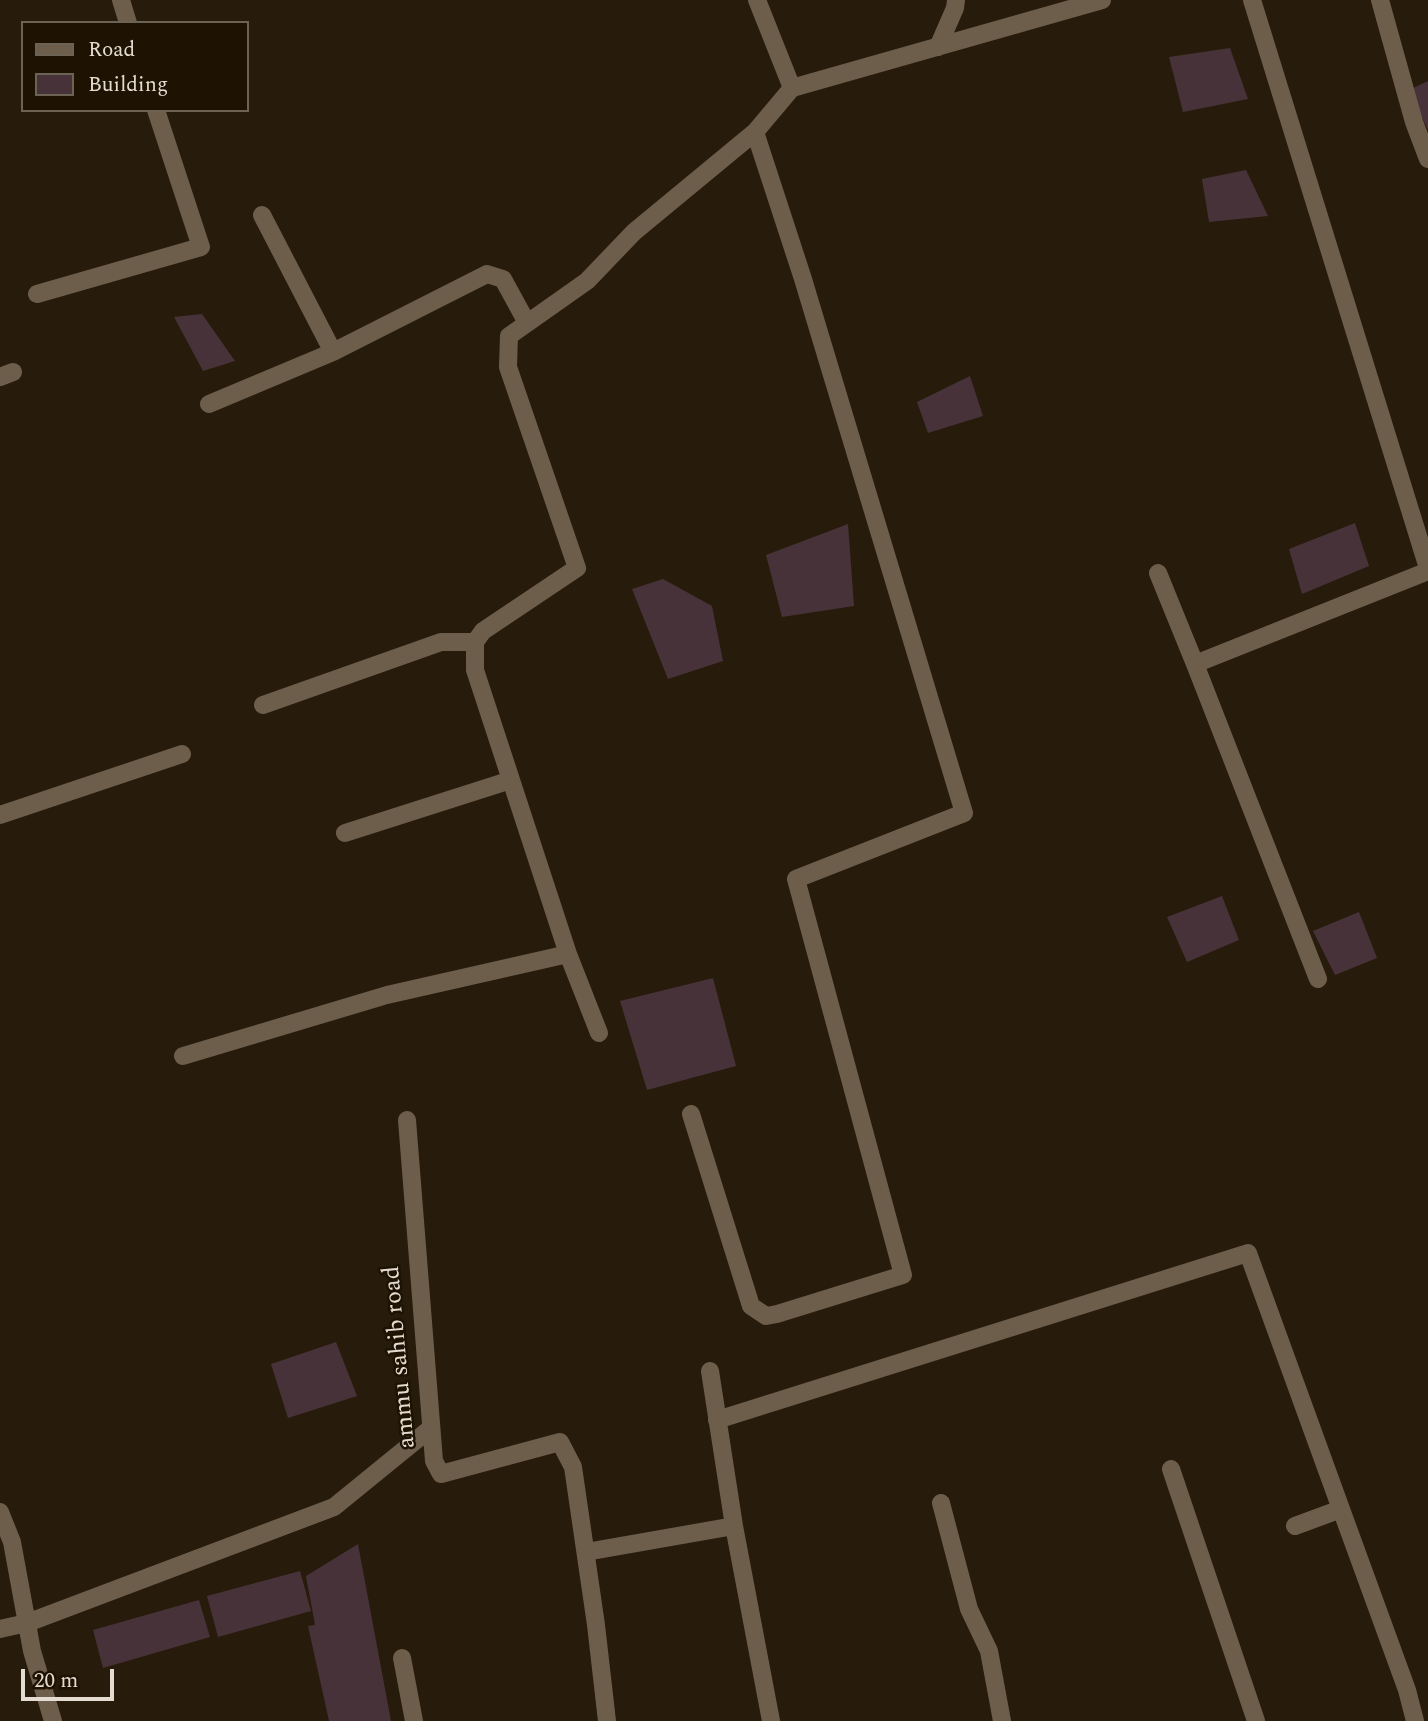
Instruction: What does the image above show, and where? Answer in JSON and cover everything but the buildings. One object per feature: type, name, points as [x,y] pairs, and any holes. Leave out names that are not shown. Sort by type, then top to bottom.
[{"type":"street","points":[[121,0],[127,21]]},
{"type":"street","points":[[757,0],[792,88]]},
{"type":"street","points":[[938,47],[956,0]]},
{"type":"street","points":[[599,1033],[568,954],[475,670],[475,642],[483,631],[577,568],[508,367],[509,336],[587,281],[635,232],[755,132],[792,88],[1102,0]]},
{"type":"street","points":[[1195,664],[1428,570],[1252,0]]},
{"type":"street","points":[[1380,0],[1414,122],[1428,159]]},
{"type":"street","points":[[37,294],[201,247],[157,112]]},
{"type":"street","points":[[691,1114],[751,1306],[766,1316],[777,1314],[902,1275],[796,879],[964,813],[803,279],[755,132]]},
{"type":"street","points":[[262,215],[333,352]]},
{"type":"street","points":[[209,404],[333,352],[488,274],[503,279],[527,323]]},
{"type":"street","points":[[1410,509],[1428,504]]},
{"type":"street","points":[[1158,573],[1318,979]]},
{"type":"street","points":[[263,705],[441,642],[475,642]]},
{"type":"street","points":[[0,815],[182,754]]},
{"type":"street","points":[[345,832],[511,780]]},
{"type":"street","points":[[183,1056],[387,995],[568,954]]},
{"type":"street","name":"ammu sahib road","points":[[407,1120],[434,1461],[441,1474],[560,1442],[573,1467],[607,1721]]},
{"type":"street","points":[[718,1420],[1248,1253],[1407,1690],[1415,1721]]},
{"type":"street","points":[[710,1371],[734,1526],[771,1721]]},
{"type":"street","points":[[0,1629],[27,1623],[334,1507],[431,1428]]},
{"type":"street","points":[[1171,1469],[1256,1721]]},
{"type":"street","points":[[941,1503],[970,1609],[989,1651],[1002,1721]]},
{"type":"street","points":[[1295,1526],[1341,1509]]},
{"type":"street","points":[[0,1512],[12,1542],[32,1651],[53,1721]]},
{"type":"street","points":[[586,1552],[734,1526]]},
{"type":"street","points":[[402,1658],[414,1721]]}]
